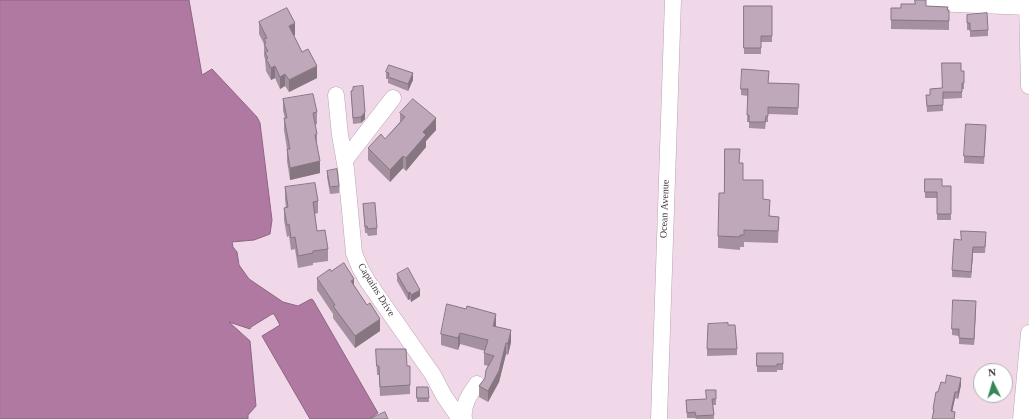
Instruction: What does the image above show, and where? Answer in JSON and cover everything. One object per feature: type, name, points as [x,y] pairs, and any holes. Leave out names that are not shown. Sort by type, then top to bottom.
[{"type":"street","name":"Ocean Avenue","points":[[659,419],[673,0]]},
{"type":"street","points":[[933,3],[1028,4],[1029,86]]},
{"type":"street","name":"Captains Drive","points":[[336,95],[345,160],[354,253],[368,282],[433,375],[444,396],[460,419]]},
{"type":"street","points":[[345,160],[393,98]]},
{"type":"street","points":[[1021,419],[1029,333]]},
{"type":"street","points":[[464,419],[462,412],[469,394],[476,384]]},
{"type":"shaded area","points":[[0,0],[189,0],[202,75],[212,69],[257,117],[260,123],[272,220],[270,234],[254,240],[232,242],[233,247],[237,252],[239,265],[249,279],[283,302],[298,306],[311,299],[313,300],[378,413],[369,419],[310,419],[262,336],[280,325],[274,314],[272,314],[250,329],[229,322],[250,341],[256,406],[248,415],[248,419],[0,419]]},
{"type":"building","points":[[915,0],[926,0],[926,6],[948,7],[947,10],[949,10],[949,21],[891,20],[891,8],[901,8],[901,4],[915,4]]},
{"type":"building","points":[[744,6],[772,6],[772,36],[761,36],[761,48],[744,48]]},
{"type":"building","points":[[287,8],[295,23],[289,26],[302,52],[308,49],[317,66],[289,80],[285,74],[280,77],[275,66],[271,68],[266,59],[268,58],[265,53],[268,51],[264,44],[266,43],[264,39],[267,38],[259,22]]},
{"type":"building","points":[[987,13],[988,30],[970,31],[970,23],[967,23],[967,15]]},
{"type":"building","points":[[942,63],[961,63],[961,71],[964,71],[962,92],[943,92],[943,105],[927,106],[926,95],[930,95],[930,89],[942,88]]},
{"type":"building","points":[[389,65],[413,73],[408,84],[388,77],[389,73],[386,72]]},
{"type":"building","points":[[742,69],[769,71],[768,83],[799,84],[798,108],[768,107],[768,116],[766,116],[765,122],[749,122],[749,115],[747,115],[748,89],[741,89]]},
{"type":"building","points":[[363,86],[365,112],[361,117],[353,118],[351,91],[353,90],[353,87]]},
{"type":"building","points":[[313,94],[317,112],[313,113],[317,134],[315,135],[320,161],[290,168],[287,149],[290,149],[284,118],[287,118],[283,99]]},
{"type":"building","points":[[413,99],[436,118],[423,132],[426,135],[406,158],[403,156],[390,170],[368,148],[381,134],[385,139],[405,117],[400,113]]},
{"type":"building","points":[[966,124],[986,125],[984,157],[964,156]]},
{"type":"building","points":[[725,149],[740,149],[739,163],[743,163],[743,180],[763,180],[763,199],[770,200],[769,216],[779,217],[778,231],[744,230],[744,235],[740,235],[740,237],[718,236],[719,193],[724,193]]},
{"type":"building","points":[[337,169],[339,186],[330,187],[327,171]]},
{"type":"building","points":[[925,179],[942,179],[942,186],[951,186],[951,214],[937,214],[937,192],[925,192]]},
{"type":"building","points":[[315,183],[318,201],[313,202],[317,231],[325,230],[328,249],[313,251],[313,253],[298,256],[295,237],[291,238],[289,224],[287,225],[284,208],[288,207],[285,187]]},
{"type":"building","points":[[375,203],[377,228],[368,229],[367,226],[365,227],[363,204]]},
{"type":"building","points":[[961,231],[986,232],[985,247],[973,247],[971,272],[952,270],[954,239],[961,240]]},
{"type":"building","points":[[344,263],[354,279],[351,281],[367,305],[370,303],[380,319],[355,336],[333,306],[335,305],[317,278],[330,269],[331,271]]},
{"type":"building","points":[[408,268],[420,290],[411,295],[410,292],[408,293],[397,274]]},
{"type":"building","points":[[953,300],[976,301],[974,339],[959,338],[959,329],[952,329]]},
{"type":"building","points":[[447,304],[466,309],[467,306],[496,314],[493,326],[511,330],[499,371],[488,391],[479,386],[485,378],[486,370],[494,356],[484,353],[488,340],[460,333],[458,338],[441,334]]},
{"type":"building","points":[[728,323],[728,325],[735,325],[737,349],[707,349],[708,324]]},
{"type":"building","points":[[376,349],[406,349],[407,366],[410,366],[410,385],[380,387],[379,366],[377,366]]},
{"type":"building","points":[[757,353],[783,353],[783,364],[777,364],[777,366],[757,366]]},
{"type":"building","points":[[947,375],[961,378],[958,392],[955,392],[951,411],[955,412],[954,419],[932,419],[936,392],[938,392],[941,382],[945,383]]},
{"type":"building","points":[[417,387],[428,387],[429,398],[417,398]]},
{"type":"building","points":[[706,390],[716,390],[716,399],[712,399],[714,415],[696,416],[695,412],[687,413],[686,400],[706,399]]},
{"type":"building","points":[[385,412],[388,419],[370,419]]}]
